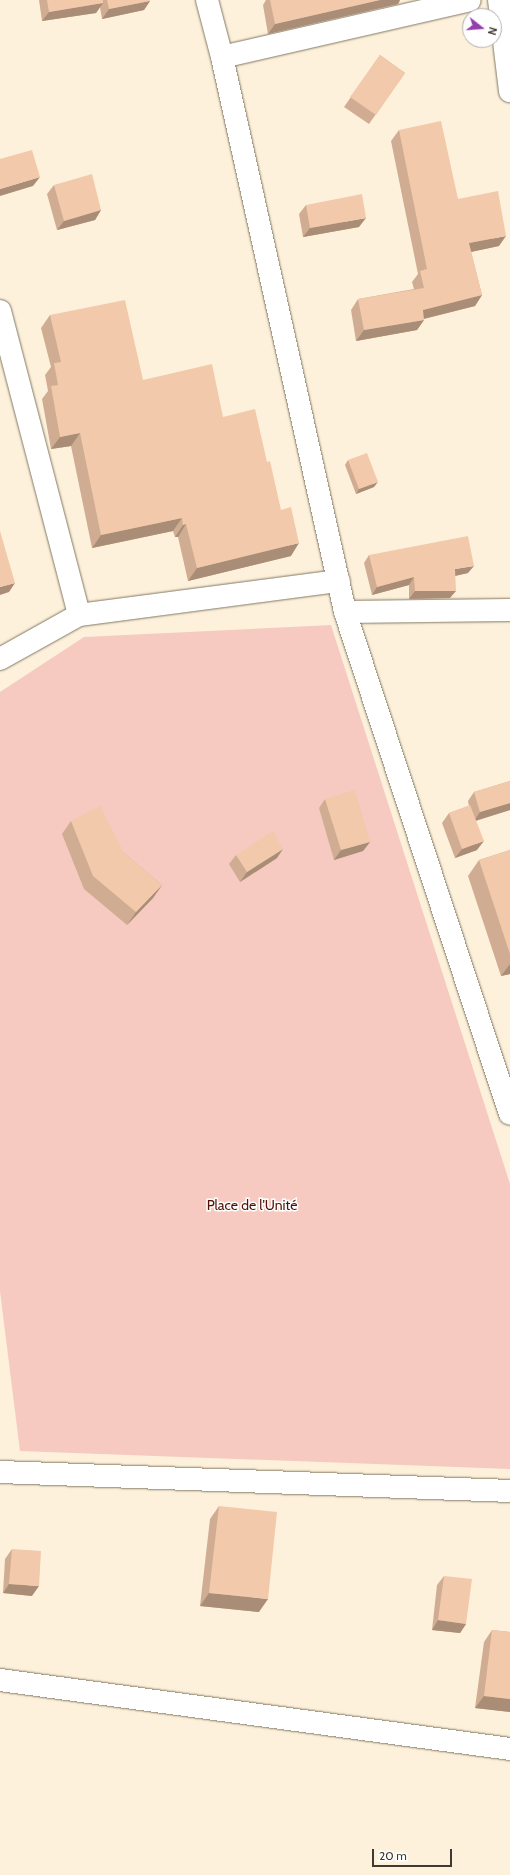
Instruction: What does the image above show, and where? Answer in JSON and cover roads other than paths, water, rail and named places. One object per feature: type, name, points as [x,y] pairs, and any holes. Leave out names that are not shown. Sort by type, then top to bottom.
[{"type":"street","points":[[207,0],[222,58],[345,612],[506,1088],[510,1114]]},
{"type":"street","points":[[222,58],[470,0]]},
{"type":"street","points":[[499,0],[510,91]]},
{"type":"street","points":[[0,311],[79,615]]},
{"type":"street","points":[[0,660],[79,615],[339,581]]},
{"type":"street","points":[[345,612],[510,610]]},
{"type":"street","points":[[0,1472],[510,1491]]},
{"type":"street","points":[[0,1680],[510,1749]]},
{"type":"park label","name":"Place de l'Unité","points":[[252,1205]]}]
